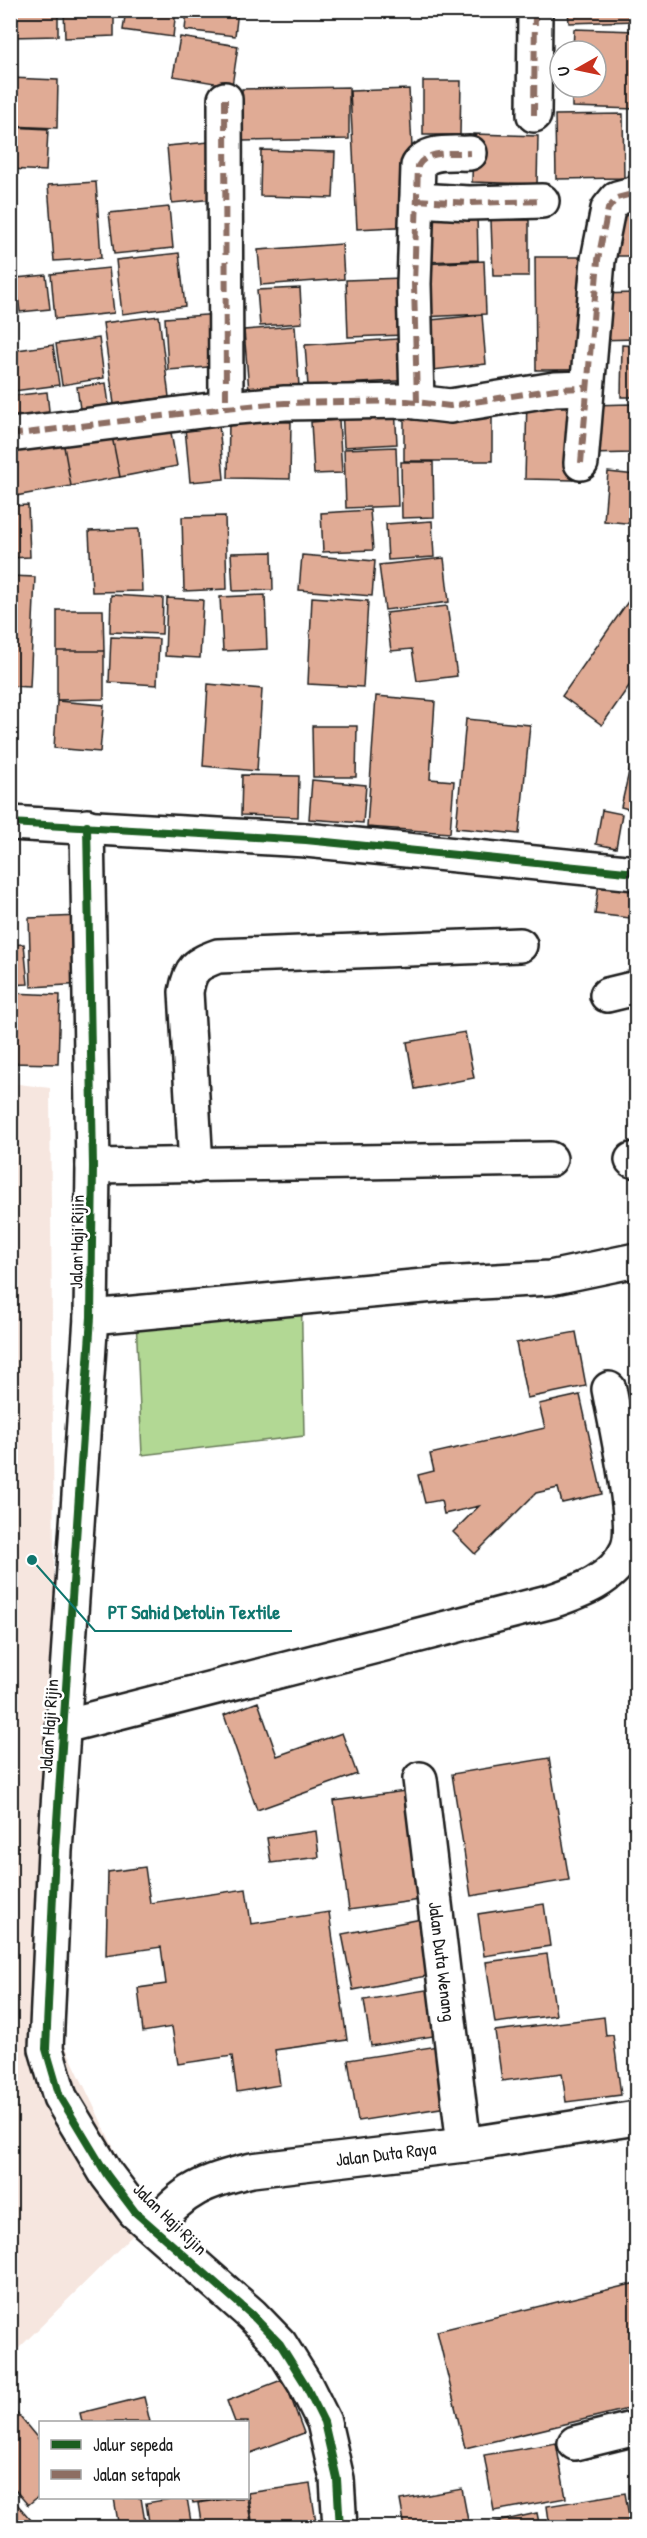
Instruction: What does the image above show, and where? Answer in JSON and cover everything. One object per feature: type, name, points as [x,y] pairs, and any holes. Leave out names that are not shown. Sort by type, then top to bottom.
[{"type":"street","points":[[534,115],[535,10]]},
{"type":"street","points":[[225,99],[226,408]]},
{"type":"street","points":[[417,402],[414,284],[418,166],[422,160],[434,154],[470,153]]},
{"type":"street","points":[[581,463],[598,260],[608,209],[617,198],[636,193]]},
{"type":"street","points":[[417,200],[469,203],[542,201]]},
{"type":"street","points":[[10,435],[226,408],[285,403],[417,402],[450,406],[488,402],[530,392],[586,388]]},
{"type":"street","points":[[10,823],[306,840],[636,873]]},
{"type":"street","name":"Jalan Haji Rijin","points":[[87,826],[93,1166],[91,1317],[46,2004],[46,2049],[60,2097],[107,2175],[135,2212],[273,2337],[305,2384],[324,2422],[336,2479],[340,2528]]},
{"type":"street","points":[[196,1166],[186,992],[189,977],[198,963],[218,956],[520,945]]},
{"type":"street","points":[[93,1166],[550,1159]]},
{"type":"street","points":[[91,1317],[445,1284],[550,1278],[636,1260]]},
{"type":"street","points":[[64,1726],[552,1601],[588,1588],[613,1570],[627,1549],[631,1520],[609,1389]]},
{"type":"street","name":"Jalan Duta Wenang","points":[[420,1779],[464,2145]]},
{"type":"street","name":"Jalan Duta Raya","points":[[154,2228],[177,2199],[225,2176],[252,2170],[464,2145],[636,2118]]},
{"type":"street","points":[[575,2443],[636,2428]]},
{"type":"shaded area","points":[[11,1083],[50,1088],[58,2031],[148,2220],[11,2356]]},
{"type":"green space","points":[[301,1282],[304,1436],[142,1455],[135,1295]]},
{"type":"building","points":[[10,10],[58,10],[58,36],[10,37]]},
{"type":"building","points":[[64,10],[114,10],[114,36],[65,38]]},
{"type":"building","points":[[126,10],[176,10],[173,37],[123,30]]},
{"type":"building","points":[[187,10],[238,10],[235,36],[185,30]]},
{"type":"building","points":[[568,10],[636,10],[636,21],[569,23]]},
{"type":"building","points":[[574,29],[636,31],[636,109],[572,107],[572,99],[608,99],[608,39],[574,39]]},
{"type":"building","points":[[180,37],[238,46],[232,86],[173,76]]},
{"type":"building","points":[[10,78],[58,80],[57,128],[10,126]]},
{"type":"building","points":[[423,81],[461,81],[460,135],[423,135]]},
{"type":"building","points":[[349,87],[349,139],[243,141],[242,89]]},
{"type":"building","points":[[409,89],[416,226],[357,229],[350,91]]},
{"type":"building","points":[[623,114],[624,178],[556,179],[555,115]]},
{"type":"building","points":[[10,127],[48,129],[46,171],[10,169]]},
{"type":"building","points":[[473,134],[538,136],[537,184],[472,182]]},
{"type":"building","points":[[209,142],[214,199],[172,203],[167,146]]},
{"type":"building","points":[[261,150],[335,152],[333,198],[260,196]]},
{"type":"building","points":[[96,182],[101,258],[54,261],[48,185]]},
{"type":"building","points":[[169,207],[173,248],[114,254],[109,213]]},
{"type":"building","points":[[612,211],[636,211],[636,256],[612,256]]},
{"type":"building","points":[[477,212],[478,260],[425,262],[425,214]]},
{"type":"building","points":[[491,220],[529,220],[529,276],[493,276]]},
{"type":"building","points":[[342,244],[344,279],[261,285],[258,250]]},
{"type":"building","points":[[179,253],[185,306],[122,314],[116,260]]},
{"type":"building","points":[[535,257],[582,257],[583,370],[536,370]]},
{"type":"building","points":[[484,261],[486,314],[422,317],[419,264]]},
{"type":"building","points":[[109,268],[114,313],[55,319],[51,274]]},
{"type":"building","points":[[46,275],[50,309],[20,312],[16,278]]},
{"type":"building","points":[[402,278],[405,335],[348,337],[346,280]]},
{"type":"building","points":[[300,288],[302,323],[260,326],[257,290]]},
{"type":"building","points":[[636,293],[636,339],[597,340],[596,294]]},
{"type":"building","points":[[219,314],[222,366],[168,370],[165,318]]},
{"type":"building","points":[[10,315],[15,340],[10,341]]},
{"type":"building","points":[[482,315],[486,364],[424,371],[420,321]]},
{"type":"building","points":[[159,316],[169,397],[114,404],[103,323]]},
{"type":"building","points":[[295,326],[299,387],[249,391],[244,330]]},
{"type":"building","points":[[99,338],[104,378],[62,385],[56,344]]},
{"type":"building","points":[[412,338],[414,380],[308,386],[305,345]]},
{"type":"building","points":[[53,345],[59,385],[14,391],[10,351]]},
{"type":"building","points":[[622,345],[636,346],[636,397],[621,397]]},
{"type":"building","points":[[106,383],[110,412],[81,416],[77,387]]},
{"type":"building","points":[[47,392],[50,420],[10,425],[10,396]]},
{"type":"building","points":[[527,400],[575,401],[574,480],[525,479]]},
{"type":"building","points":[[631,404],[631,453],[590,454],[589,405]]},
{"type":"building","points":[[395,406],[397,444],[344,447],[342,408]]},
{"type":"building","points":[[404,411],[492,411],[492,461],[404,461]]},
{"type":"building","points":[[168,416],[177,466],[120,477],[110,426]]},
{"type":"building","points":[[339,420],[342,473],[314,474],[311,422]]},
{"type":"building","points":[[229,421],[291,422],[290,479],[228,478]]},
{"type":"building","points":[[219,425],[224,479],[190,482],[185,428]]},
{"type":"building","points":[[110,426],[120,477],[71,486],[62,435]]},
{"type":"building","points":[[62,435],[71,486],[10,497],[10,445]]},
{"type":"building","points":[[396,447],[398,506],[346,508],[344,449]]},
{"type":"building","points":[[401,462],[433,462],[434,517],[402,518]]},
{"type":"building","points":[[608,472],[636,475],[636,524],[604,521]]},
{"type":"building","points":[[28,505],[30,557],[10,558],[10,506]]},
{"type":"building","points":[[370,510],[373,550],[323,552],[321,513]]},
{"type":"building","points":[[225,516],[227,589],[184,591],[182,517]]},
{"type":"building","points":[[432,521],[434,557],[388,560],[386,524]]},
{"type":"building","points":[[139,529],[142,591],[92,592],[89,531]]},
{"type":"building","points":[[272,552],[273,590],[233,591],[231,553]]},
{"type":"building","points":[[302,555],[375,561],[372,596],[299,590]]},
{"type":"building","points":[[444,558],[449,602],[385,610],[379,565]]},
{"type":"building","points":[[10,576],[35,577],[30,687],[10,686]]},
{"type":"building","points":[[634,593],[636,594],[636,676],[602,725],[562,696]]},
{"type":"building","points":[[111,595],[163,598],[162,634],[110,632]]},
{"type":"building","points":[[265,595],[267,649],[223,651],[220,597]]},
{"type":"building","points":[[312,597],[368,601],[363,687],[308,684]]},
{"type":"building","points":[[167,598],[203,600],[200,658],[165,656]]},
{"type":"building","points":[[447,606],[457,676],[417,681],[412,649],[391,651],[386,613]]},
{"type":"building","points":[[57,610],[103,610],[104,651],[57,651]]},
{"type":"building","points":[[111,637],[159,639],[157,685],[109,682]]},
{"type":"building","points":[[57,651],[104,651],[104,699],[57,700]]},
{"type":"building","points":[[208,684],[262,689],[257,771],[203,766]]},
{"type":"building","points":[[376,696],[435,701],[430,779],[454,781],[450,833],[367,827]]},
{"type":"building","points":[[57,701],[104,705],[100,752],[54,748]]},
{"type":"building","points":[[466,719],[530,725],[519,834],[456,828]]},
{"type":"building","points":[[312,726],[357,726],[356,777],[313,777]]},
{"type":"building","points":[[636,741],[636,811],[621,807]]},
{"type":"building","points":[[242,775],[299,776],[298,817],[241,815]]},
{"type":"building","points":[[312,780],[366,785],[363,823],[309,819]]},
{"type":"building","points":[[602,810],[622,814],[616,848],[596,844]]},
{"type":"building","points":[[599,882],[633,885],[630,918],[595,914]]},
{"type":"building","points":[[82,916],[85,984],[31,987],[29,918]]},
{"type":"building","points":[[24,944],[28,984],[10,985],[10,945]]},
{"type":"building","points":[[10,993],[60,995],[58,1064],[10,1063]]},
{"type":"building","points":[[465,1032],[474,1078],[415,1089],[407,1042]]},
{"type":"building","points":[[636,1271],[636,1310],[628,1273]]},
{"type":"building","points":[[576,1332],[586,1386],[527,1398],[516,1343]]},
{"type":"building","points":[[580,1395],[602,1494],[562,1503],[558,1488],[536,1493],[475,1554],[453,1532],[479,1506],[444,1514],[441,1500],[425,1503],[418,1475],[434,1471],[430,1454],[545,1428],[539,1404]]},
{"type":"building","points":[[258,1702],[277,1756],[342,1733],[357,1774],[257,1810],[224,1715]]},
{"type":"building","points":[[549,1758],[569,1880],[471,1896],[452,1774]]},
{"type":"building","points":[[412,1790],[427,1899],[349,1910],[334,1801]]},
{"type":"building","points":[[316,1831],[319,1857],[271,1863],[267,1838]]},
{"type":"building","points":[[145,1867],[150,1903],[246,1889],[251,1924],[329,1912],[347,2040],[275,2050],[280,2085],[237,2092],[232,2056],[178,2064],[172,2027],[143,2032],[138,1988],[166,1984],[161,1947],[106,1955],[108,1872]]},
{"type":"building","points":[[544,1904],[550,1946],[484,1956],[478,1914]]},
{"type":"building","points":[[427,1918],[437,1974],[353,1990],[342,1934]]},
{"type":"building","points":[[547,1954],[556,2015],[495,2023],[486,1962]]},
{"type":"building","points":[[438,1988],[446,2034],[371,2046],[364,2000]]},
{"type":"building","points":[[604,2017],[606,2036],[613,2035],[621,2095],[566,2102],[562,2073],[502,2081],[495,2031]]},
{"type":"building","points":[[444,2045],[453,2106],[358,2121],[348,2060]]},
{"type":"building","points":[[636,2283],[636,2407],[465,2448],[437,2331]]},
{"type":"building","points":[[284,2379],[304,2433],[249,2454],[249,2421],[235,2421],[227,2401]]},
{"type":"building","points":[[144,2397],[150,2421],[82,2421],[80,2413]]},
{"type":"building","points":[[10,2405],[39,2440],[39,2496],[28,2505],[10,2484]]},
{"type":"building","points":[[636,2436],[636,2480],[629,2437]]},
{"type":"building","points":[[556,2443],[566,2498],[494,2511],[484,2455]]},
{"type":"building","points":[[310,2484],[317,2528],[253,2528],[249,2493]]},
{"type":"building","points":[[462,2489],[469,2526],[405,2528],[400,2500]]},
{"type":"building","points":[[625,2493],[631,2528],[550,2528],[547,2506]]},
{"type":"building","points":[[114,2499],[141,2499],[146,2528],[119,2528]]},
{"type":"building","points":[[187,2499],[191,2522],[150,2528],[146,2503]]},
{"type":"building","points":[[192,2499],[219,2499],[193,2503]]},
{"type":"building","points":[[247,2499],[252,2528],[202,2528],[198,2503]]},
{"type":"building","points":[[17,2504],[38,2528],[10,2528],[10,2509]]},
{"type":"building","points":[[537,2513],[540,2528],[474,2528],[474,2527]]},
{"type":"building","points":[[197,2523],[198,2528],[170,2528]]},
{"type":"marked path","points":[[534,115],[535,10]]},
{"type":"marked path","points":[[225,99],[226,408]]},
{"type":"marked path","points":[[417,402],[414,284],[418,166],[422,161],[434,155],[470,153]]},
{"type":"marked path","points":[[581,463],[598,260],[608,209],[617,198],[636,193]]},
{"type":"marked path","points":[[417,200],[469,203],[542,201]]},
{"type":"marked path","points":[[10,435],[226,408],[285,403],[407,401],[450,406],[555,389],[586,388]]},
{"type":"cycle path","points":[[10,823],[306,840],[636,873]]},
{"type":"cycle path","points":[[87,826],[93,1166],[91,1317],[55,1851],[46,2049],[60,2097],[107,2175],[135,2212],[252,2315],[280,2344],[305,2384],[324,2422],[337,2479],[340,2528]]},
{"type":"place","name":"PT Sahid Detolin Textile","points":[[32,1560]]}]
